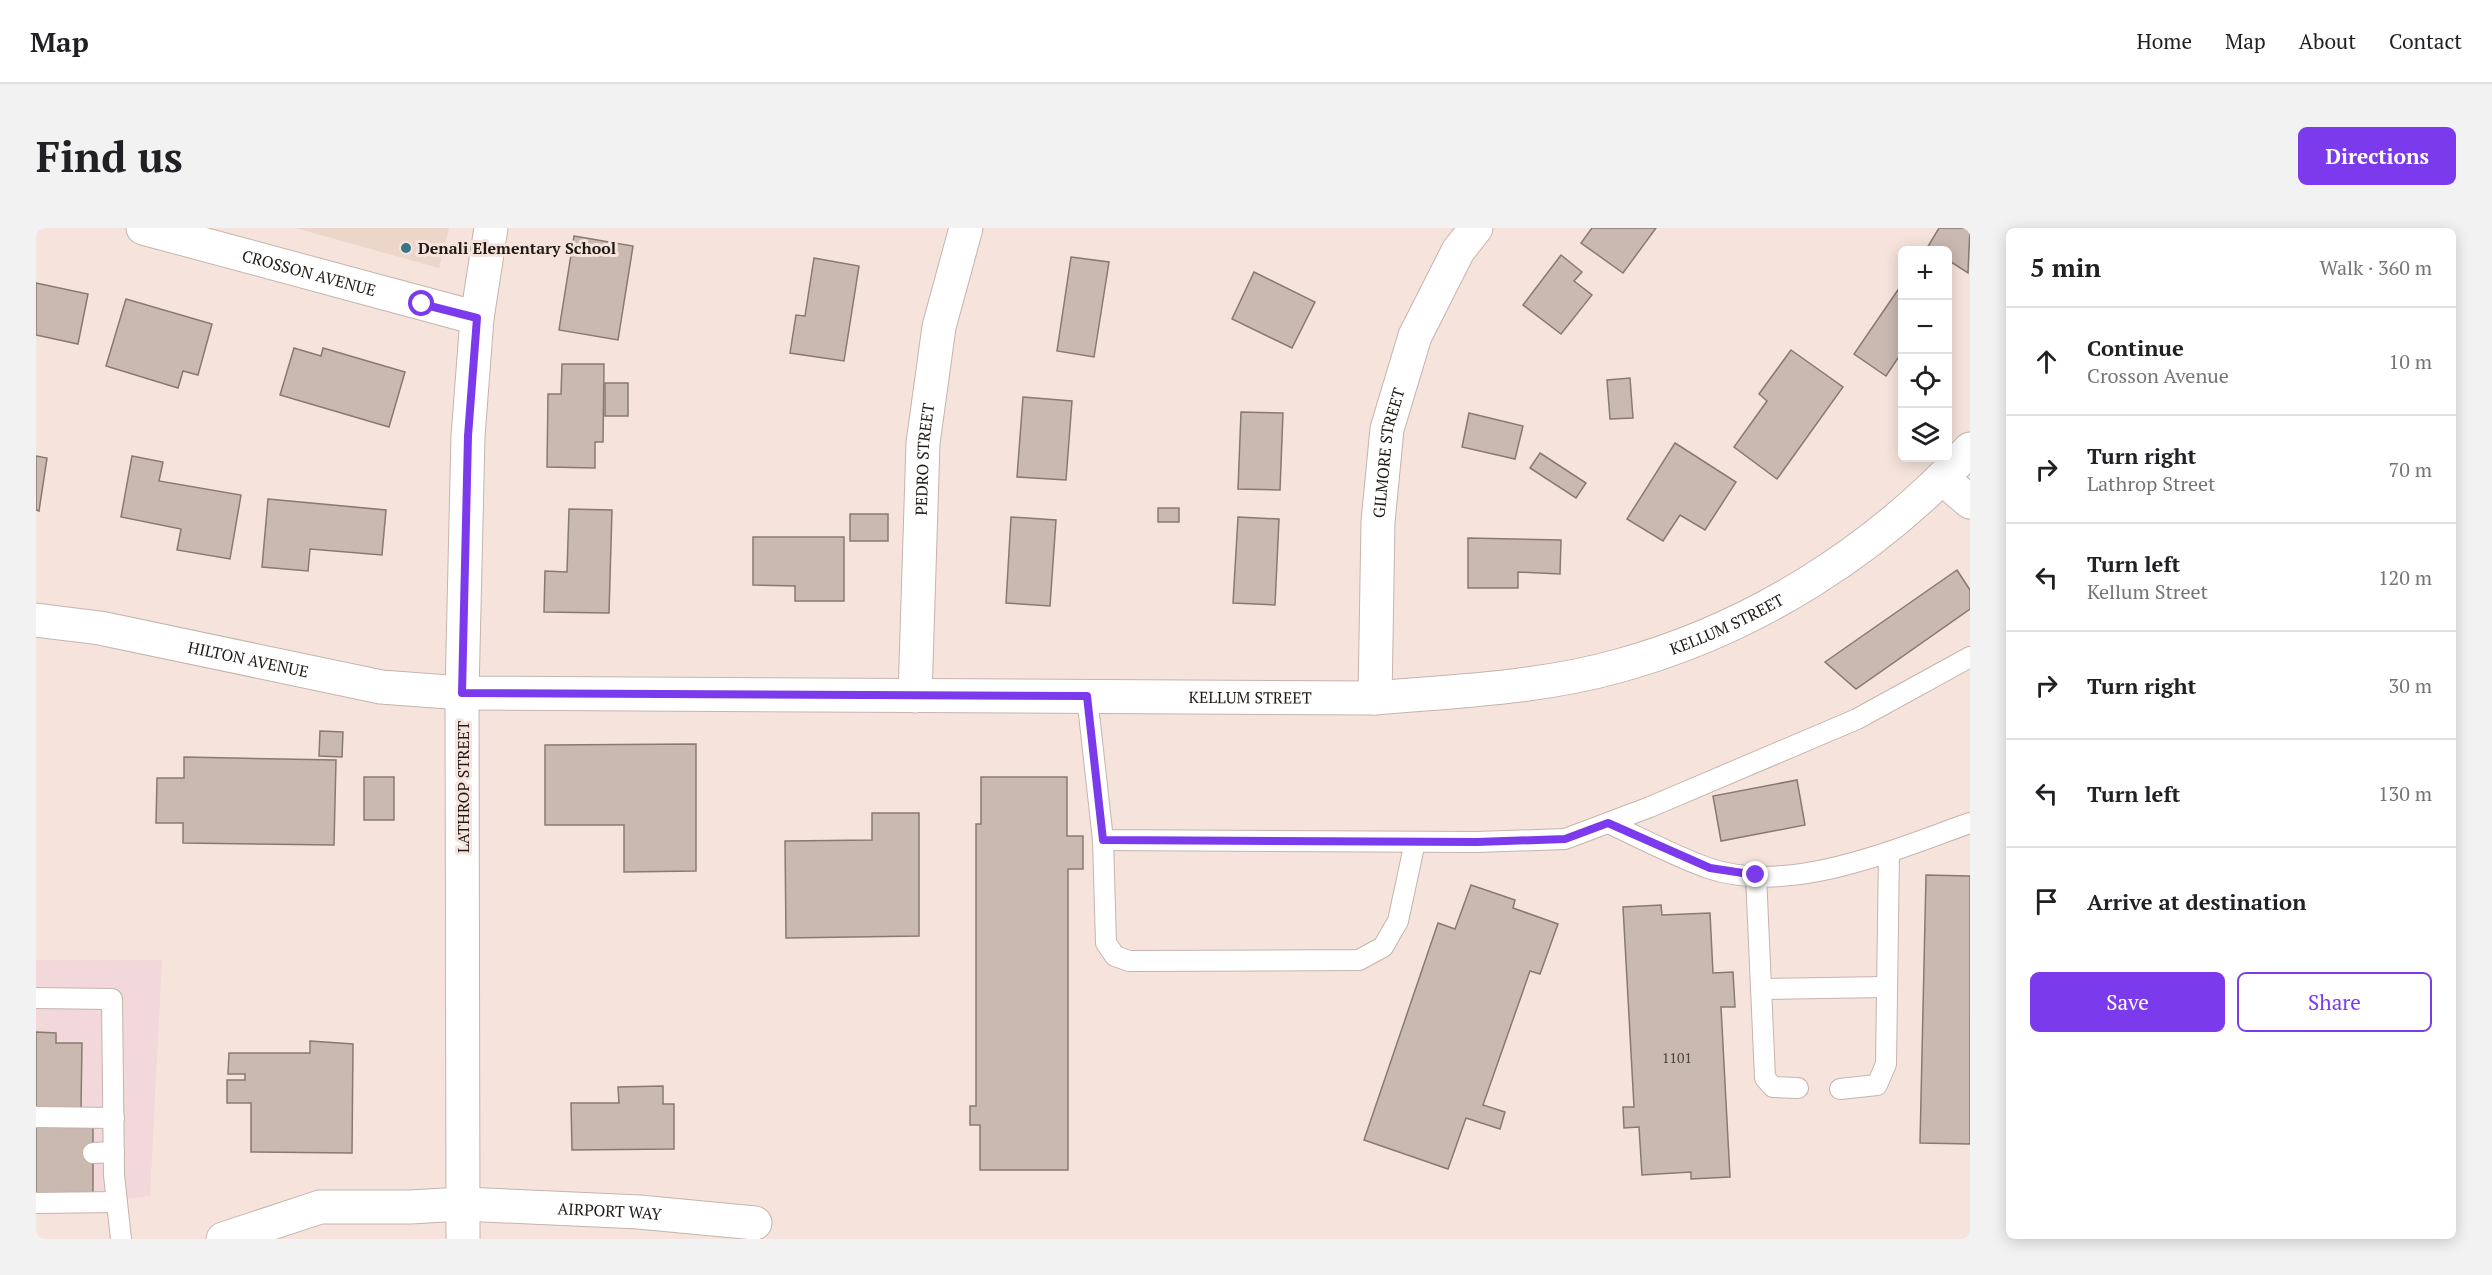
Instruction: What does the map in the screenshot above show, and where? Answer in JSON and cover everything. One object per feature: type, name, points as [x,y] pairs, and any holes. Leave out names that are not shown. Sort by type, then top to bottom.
[{"type":"street","name":"CROSSON AVENUE","points":[[143,228],[477,318]]},
{"type":"street","name":"LATHROP STREET","points":[[463,1239],[462,693],[468,436],[477,318],[491,228]]},
{"type":"street","name":"PEDRO STREET","points":[[915,696],[923,442],[939,327],[966,228]]},
{"type":"street","name":"GILMORE STREET","points":[[1375,698],[1378,522],[1386,429],[1415,336],[1458,251],[1476,228]]},
{"type":"street","name":"KELLUM STREET","points":[[462,693],[1375,698],[1522,684],[1617,666],[1698,639],[1788,596],[1876,537],[1942,479],[1970,449]]},
{"type":"street","points":[[1942,479],[1970,502]]},
{"type":"street","name":"HILTON AVENUE","points":[[36,620],[100,628],[381,687],[462,693]]},
{"type":"street","name":"AIRPORT WAY","points":[[223,1239],[320,1207],[410,1207],[463,1204],[639,1212],[754,1223]]},
{"type":"lane","points":[[1103,840],[1415,842],[1565,839],[1857,719],[1970,657]]},
{"type":"lane","points":[[1087,696],[1103,840],[1106,943],[1115,956],[1129,961],[1359,960],[1383,947],[1398,921],[1415,842]]},
{"type":"lane","points":[[1608,823],[1710,868],[1756,875],[1818,873],[1889,852],[1970,823]]},
{"type":"lane","points":[[1840,1089],[1878,1084],[1886,1064],[1889,852]]},
{"type":"lane","points":[[1756,875],[1765,1078],[1773,1088],[1798,1088]]},
{"type":"lane","points":[[1761,989],[1886,987]]},
{"type":"lane","points":[[36,998],[112,999],[114,1152],[121,1239]]},
{"type":"lane","points":[[36,1117],[114,1118]]},
{"type":"lane","points":[[93,1153],[114,1152]]},
{"type":"lane","points":[[36,1203],[117,1202]]},
{"type":"shaded area","name":"Denali Elementary School","points":[[295,228],[449,228],[439,268]]},
{"type":"shaded area","points":[[36,960],[162,960],[150,1196],[36,1210]]},
{"type":"building","points":[[1592,228],[1656,228],[1623,273],[1581,243]]},
{"type":"building","points":[[1939,228],[1970,228],[1968,273],[1952,263],[1952,246],[1928,246]]},
{"type":"building","points":[[574,236],[633,246],[618,340],[559,330]]},
{"type":"building","points":[[1561,255],[1582,272],[1574,281],[1592,295],[1561,334],[1523,305]]},
{"type":"building","points":[[1071,257],[1109,262],[1094,357],[1057,351]]},
{"type":"building","points":[[814,258],[859,266],[844,361],[790,353],[796,315],[805,316]]},
{"type":"building","points":[[1254,272],[1315,302],[1292,348],[1232,319]]},
{"type":"building","points":[[36,283],[88,294],[78,344],[36,335]]},
{"type":"building","points":[[1898,290],[1898,358],[1886,376],[1854,354]]},
{"type":"building","points":[[126,299],[212,324],[198,375],[183,371],[178,388],[106,366]]},
{"type":"building","points":[[294,348],[321,356],[323,348],[405,372],[389,427],[280,395]]},
{"type":"building","points":[[1791,350],[1843,387],[1777,479],[1734,447],[1767,401],[1759,394]]},
{"type":"building","points":[[562,364],[604,364],[603,442],[595,442],[595,468],[547,467],[548,394],[561,394]]},
{"type":"building","points":[[1630,378],[1633,418],[1610,419],[1607,380]]},
{"type":"building","points":[[605,383],[628,383],[628,416],[605,416]]},
{"type":"building","points":[[1023,397],[1072,401],[1066,480],[1017,477]]},
{"type":"building","points":[[1241,412],[1283,413],[1280,490],[1238,489]]},
{"type":"building","points":[[1469,413],[1523,426],[1515,459],[1462,447]]},
{"type":"building","points":[[1675,443],[1736,482],[1705,530],[1680,515],[1663,541],[1627,519]]},
{"type":"building","points":[[1540,453],[1586,483],[1576,498],[1530,468]]},
{"type":"building","points":[[36,456],[47,458],[39,511],[36,510]]},
{"type":"building","points":[[132,456],[163,462],[159,481],[241,495],[230,559],[177,550],[181,529],[121,517]]},
{"type":"building","points":[[268,499],[386,510],[382,555],[310,549],[308,571],[262,567]]},
{"type":"building","points":[[1158,508],[1179,508],[1179,522],[1158,522]]},
{"type":"building","points":[[569,509],[612,510],[609,613],[544,612],[545,571],[567,572]]},
{"type":"building","points":[[850,514],[888,514],[888,541],[850,541]]},
{"type":"building","points":[[1011,517],[1056,520],[1050,606],[1006,603]]},
{"type":"building","points":[[1238,517],[1279,519],[1275,605],[1233,603]]},
{"type":"building","points":[[753,537],[844,537],[844,601],[795,601],[795,586],[753,585]]},
{"type":"building","points":[[1468,538],[1561,540],[1560,574],[1518,572],[1518,588],[1468,588]]},
{"type":"building","points":[[1957,570],[1970,590],[1970,609],[1856,689],[1825,662]]},
{"type":"building","points":[[320,731],[343,732],[342,757],[319,756]]},
{"type":"building","points":[[696,744],[696,871],[624,872],[624,825],[545,825],[545,745]]},
{"type":"building","points":[[184,757],[336,760],[334,845],[183,843],[183,823],[156,823],[157,778],[184,778]]},
{"type":"building","points":[[364,777],[394,777],[394,820],[364,820]]},
{"type":"building","points":[[981,777],[1067,777],[1067,836],[1083,836],[1083,869],[1068,869],[1068,1170],[980,1170],[980,1125],[970,1125],[970,1106],[976,1106],[976,824],[981,824]]},
{"type":"building","points":[[1797,780],[1805,825],[1721,841],[1713,796]]},
{"type":"building","points":[[872,813],[919,813],[919,936],[786,938],[785,841],[872,840]]},
{"type":"building","points":[[1926,875],[1970,876],[1970,1144],[1920,1143]]},
{"type":"building","points":[[1471,885],[1515,900],[1513,908],[1558,924],[1540,974],[1530,971],[1483,1105],[1505,1112],[1500,1129],[1466,1118],[1448,1169],[1364,1140],[1438,923],[1455,929]]},
{"type":"building","points":[[1661,905],[1662,915],[1710,913],[1713,973],[1733,972],[1735,1007],[1721,1007],[1730,1177],[1691,1179],[1691,1172],[1642,1175],[1639,1127],[1624,1128],[1623,1107],[1634,1107],[1623,907]]},
{"type":"building","points":[[36,1032],[56,1033],[56,1043],[82,1043],[81,1109],[36,1109]]},
{"type":"building","points":[[310,1041],[353,1044],[352,1153],[251,1152],[251,1103],[227,1103],[227,1080],[245,1080],[245,1074],[228,1074],[229,1053],[310,1053]]},
{"type":"building","points":[[663,1086],[663,1104],[674,1104],[674,1149],[572,1150],[571,1103],[619,1103],[618,1087]]},
{"type":"building","points":[[36,1121],[93,1122],[93,1194],[36,1194]]},
{"type":"place","name":"Denali Elementary School","points":[[406,248]]},
{"type":"route","points":[[422,304],[477,318],[468,436],[462,693],[1087,696],[1103,840],[1477,842],[1565,839],[1608,823],[1710,868],[1756,875]]}]
